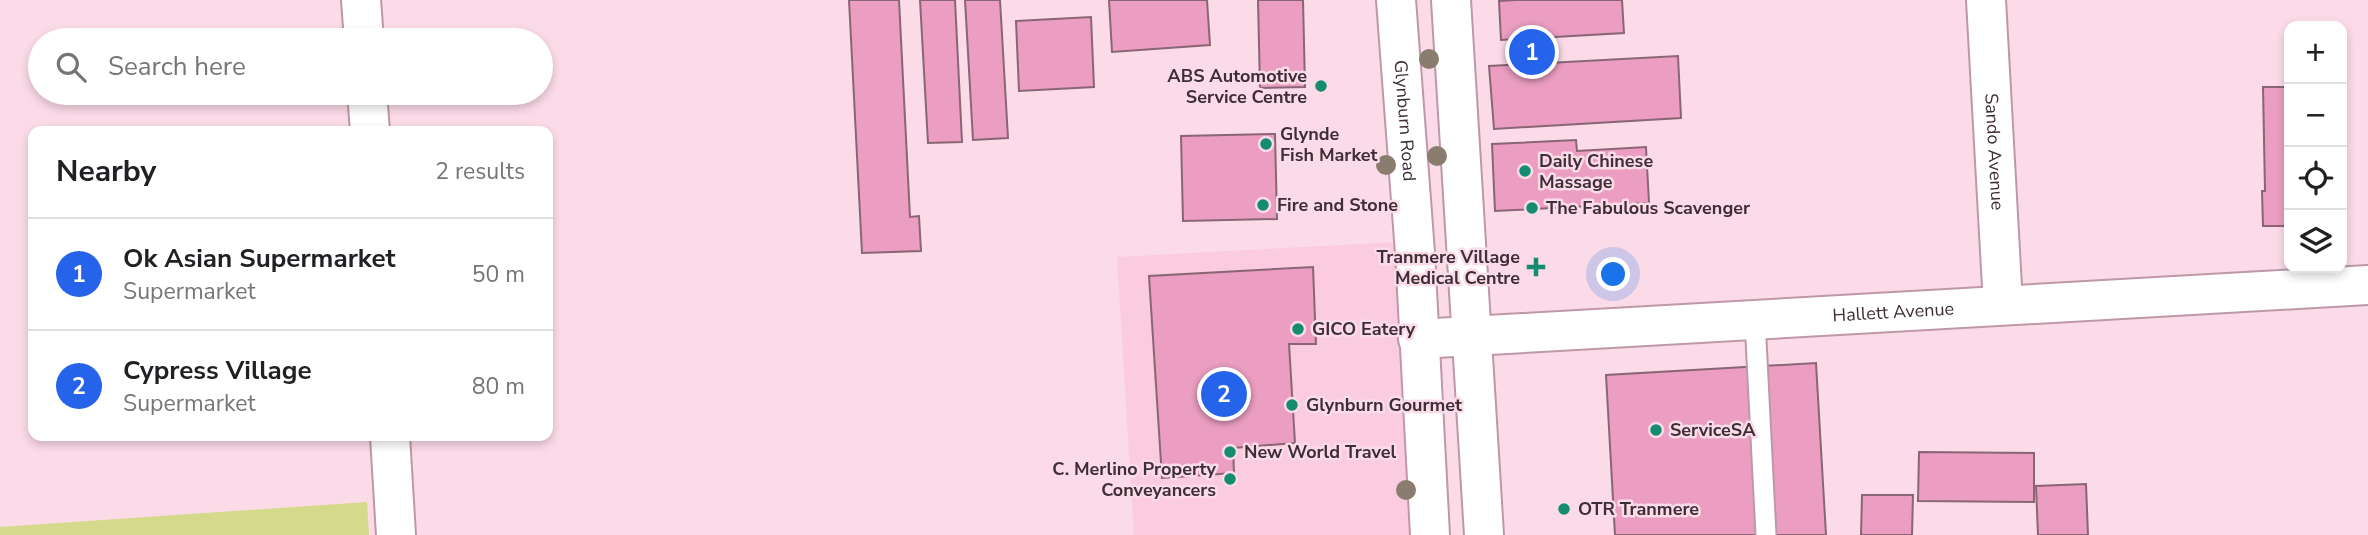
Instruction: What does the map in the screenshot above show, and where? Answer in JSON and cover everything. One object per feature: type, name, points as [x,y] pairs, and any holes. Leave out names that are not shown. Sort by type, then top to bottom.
[{"type":"street","points":[[361,0],[363,28]]},
{"type":"street","name":"Glynburn Road","points":[[1396,0],[1413,226],[1430,535]]},
{"type":"street","points":[[1451,0],[1484,535]]},
{"type":"street","name":"Sando Avenue","points":[[1986,0],[2003,306]]},
{"type":"street","points":[[368,105],[370,126]]},
{"type":"street","name":"Hallett Avenue","points":[[1418,339],[2368,285]]},
{"type":"street","points":[[390,441],[396,535]]},
{"type":"lane","points":[[1755,320],[1766,535]]},
{"type":"shaded area","points":[[1399,242],[1419,535],[1134,535],[1117,257]]},
{"type":"green space","points":[[367,502],[369,535],[0,535],[0,527]]},
{"type":"building","points":[[849,0],[899,0],[910,217],[919,216],[921,251],[862,253]]},
{"type":"building","points":[[920,0],[955,0],[962,142],[928,143]]},
{"type":"building","points":[[965,0],[1000,0],[1008,138],[973,140]]},
{"type":"building","points":[[1109,0],[1207,0],[1210,45],[1112,52]]},
{"type":"building","points":[[1258,0],[1303,0],[1305,87],[1260,88]]},
{"type":"building","points":[[1622,0],[1624,33],[1501,40],[1499,1]]},
{"type":"building","points":[[1091,17],[1094,87],[1019,91],[1016,21]]},
{"type":"building","points":[[1678,56],[1681,118],[1494,129],[1489,66]]},
{"type":"building","points":[[2263,87],[2284,87],[2284,226],[2263,226],[2262,191],[2265,191]]},
{"type":"building","points":[[1275,134],[1277,219],[1183,221],[1181,136]]},
{"type":"building","points":[[1576,140],[1577,151],[1646,147],[1649,203],[1495,211],[1492,144]]},
{"type":"building","points":[[1313,267],[1316,344],[1289,344],[1295,443],[1233,448],[1234,473],[1162,478],[1149,276]]},
{"type":"building","points":[[1816,363],[1826,535],[1615,535],[1606,375]]},
{"type":"building","points":[[1919,452],[2034,453],[2034,502],[1918,501]]},
{"type":"building","points":[[2086,484],[2088,535],[2038,535],[2036,486]]},
{"type":"building","points":[[1862,495],[1913,495],[1912,535],[1861,535]]},
{"type":"place","name":"Ok Asian Supermarket","points":[[1532,52]]},
{"type":"place","name":"ABS Automotive Service Centre","points":[[1321,86]]},
{"type":"place","name":"Glynde Fish Market","points":[[1266,144]]},
{"type":"place","name":"Daily Chinese Massage","points":[[1525,171]]},
{"type":"place","name":"Fire and Stone","points":[[1263,205]]},
{"type":"place","name":"The Fabulous Scavenger","points":[[1532,208]]},
{"type":"place","name":"Tranmere Village Medical Centre","points":[[1536,267]]},
{"type":"place","name":"GICO Eatery","points":[[1298,329]]},
{"type":"place","name":"Cypress Village","points":[[1224,394]]},
{"type":"place","name":"Glynburn Gourmet","points":[[1292,405]]},
{"type":"place","name":"ServiceSA","points":[[1656,430]]},
{"type":"place","name":"New World Travel","points":[[1230,452]]},
{"type":"place","name":"C. Merlino Property Conveyancers","points":[[1230,479]]},
{"type":"place","name":"OTR Tranmere","points":[[1564,509]]}]
